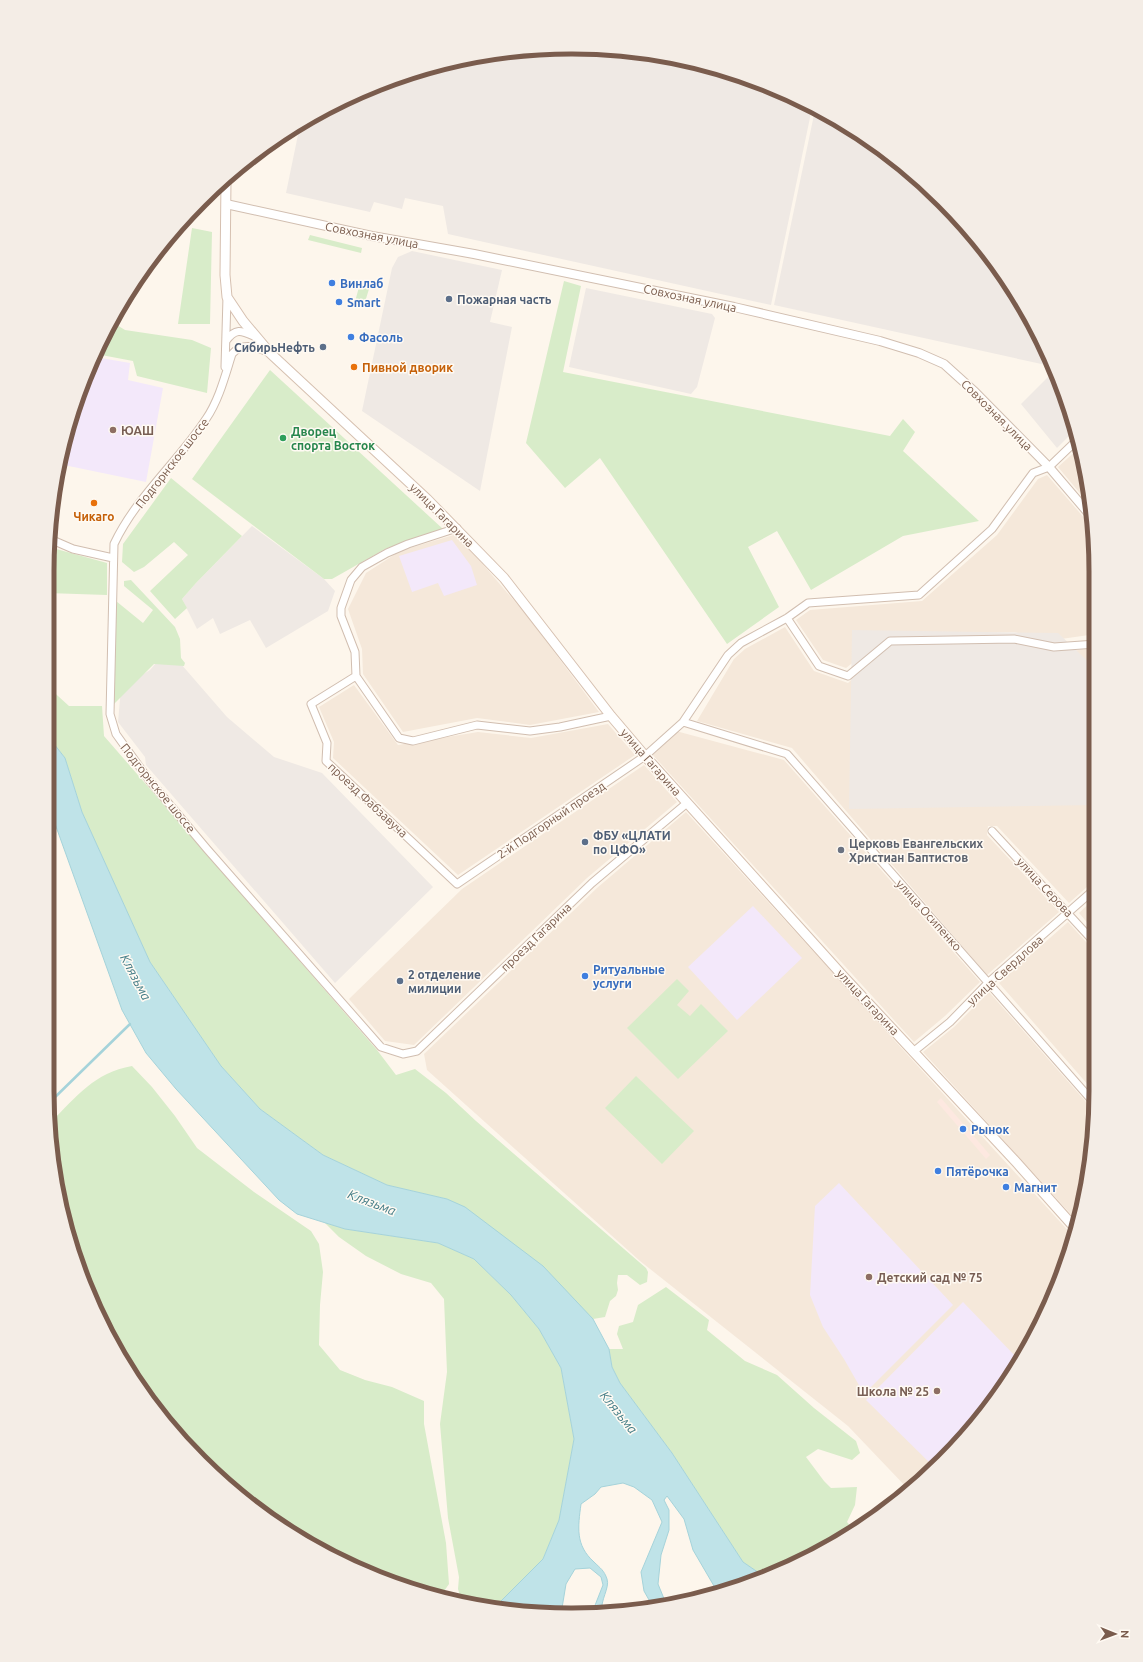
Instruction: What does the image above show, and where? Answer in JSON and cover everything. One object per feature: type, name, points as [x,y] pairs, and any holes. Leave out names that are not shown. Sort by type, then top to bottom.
[{"type":"main road","points":[[226,186],[225,275],[227,297]]},
{"type":"main road","name":"улица Гагарина","points":[[227,297],[243,321],[270,353],[457,528],[504,578],[611,716],[645,756],[913,1052],[1071,1224]]},
{"type":"street","name":"Совхозная улица","points":[[226,204],[372,236],[474,254],[734,307],[880,341],[919,353],[944,364],[981,397],[1049,467],[1086,510]]},
{"type":"street","points":[[224,377],[227,297]]},
{"type":"street","points":[[226,341],[232,334],[240,331],[258,338]]},
{"type":"street","name":"Подгорнское шоссе","points":[[270,353],[258,348],[246,346],[238,348],[232,354],[213,408],[207,418],[122,528],[114,544],[110,714],[116,734],[149,780],[207,849],[381,1047]]},
{"type":"street","name":"2-й Подгорный проезд","points":[[457,884],[645,756],[683,722],[728,655],[741,644],[787,618],[808,603],[919,595],[992,529],[1033,473],[1049,467],[1073,444]]},
{"type":"street","points":[[457,528],[408,544],[387,553],[362,567],[351,580],[341,608],[341,616],[355,652],[356,676],[399,738],[413,740],[477,725],[530,731],[560,727],[611,716]]},
{"type":"street","points":[[55,541],[73,548],[113,558]]},
{"type":"street","points":[[787,618],[819,666],[848,676],[890,641],[1014,639],[1054,646],[1089,644]]},
{"type":"street","name":"проезд Фабзавуча","points":[[356,676],[311,704],[327,743],[326,761],[457,884]]},
{"type":"street","name":"улица Осипенко","points":[[683,722],[788,754],[1089,1097]]},
{"type":"street","name":"проезд Гагарина","points":[[381,1047],[403,1054],[418,1051],[592,883],[687,803]]},
{"type":"street","name":"улица Серова","points":[[992,831],[1089,936]]},
{"type":"street","name":"улица Свердлова","points":[[913,1052],[950,1022],[989,982],[1089,894]]},
{"type":"shaded area","points":[[572,54],[639,58],[672,64],[738,81],[770,93],[811,113],[771,305],[448,234],[443,206],[405,198],[402,209],[374,202],[370,212],[286,193],[299,132],[313,123],[373,93],[405,81],[471,64],[504,58]]},
{"type":"shaded area","points":[[814,114],[859,141],[887,161],[913,182],[961,230],[1002,284],[1020,313],[1046,365],[1046,365],[774,305]]},
{"type":"shaded area","points":[[412,251],[502,270],[490,322],[512,327],[480,491],[362,411],[392,268],[398,257]]},
{"type":"shaded area","points":[[586,288],[712,314],[715,318],[697,387],[691,394],[569,367]]},
{"type":"shaded area","name":"ЮАШ","points":[[100,358],[130,363],[128,380],[163,388],[146,482],[65,465],[81,405]]},
{"type":"shaded area","points":[[1051,374],[1062,405],[1070,435],[1057,448],[1021,404]]},
{"type":"shaded area","points":[[1074,452],[1084,498],[1058,467]]},
{"type":"shaded area","points":[[1047,475],[1086,521],[1089,572],[1089,635],[1054,640],[1014,632],[889,634],[846,668],[823,660],[796,620],[810,610],[922,601],[997,535],[1038,479]]},
{"type":"shaded area","points":[[252,526],[324,579],[335,591],[328,611],[266,648],[250,620],[220,634],[213,618],[197,629],[182,599]]},
{"type":"shaded area","points":[[457,534],[528,617],[599,712],[530,725],[477,718],[403,732],[363,674],[362,649],[348,609],[366,573],[400,551]]},
{"type":"shaded area","points":[[452,540],[471,566],[477,585],[444,596],[438,583],[412,592],[399,556]]},
{"type":"shaded area","points":[[785,627],[814,671],[848,683],[886,646],[1054,653],[1089,649],[1089,885],[1069,903],[997,826],[988,826],[987,835],[1059,912],[987,975],[792,748],[697,721],[734,659],[745,649]]},
{"type":"shaded area","points":[[852,630],[1058,633],[1089,662],[1089,805],[849,809]]},
{"type":"shaded area","points":[[168,649],[227,717],[274,757],[322,773],[433,887],[335,983],[146,765],[145,757],[118,722],[121,688],[150,670]]},
{"type":"shaded area","points":[[354,685],[398,745],[478,732],[531,738],[608,724],[635,755],[458,875],[333,758],[334,742],[319,707]]},
{"type":"shaded area","points":[[676,731],[784,760],[980,982],[945,1016],[914,1042],[651,753]]},
{"type":"shaded area","points":[[644,765],[677,802],[587,878],[414,1045],[385,1041],[349,999],[462,889]]},
{"type":"shaded area","points":[[686,812],[1069,1232],[1062,1257],[1050,1289],[1020,1349],[1002,1378],[961,1432],[905,1486],[848,1426],[640,1261],[427,1070],[424,1054],[597,888]]},
{"type":"shaded area","points":[[1089,904],[1089,925],[1079,913]]},
{"type":"shaded area","points":[[753,906],[802,958],[737,1020],[688,967]]},
{"type":"shaded area","points":[[1068,922],[1089,945],[1089,1086],[999,983]]},
{"type":"shaded area","points":[[989,992],[1089,1105],[1085,1158],[1073,1216],[923,1052],[954,1027]]},
{"type":"shaded area","name":"Рынок","points":[[941,1098],[990,1155],[986,1159],[937,1102]]},
{"type":"shaded area","name":"Детский сад № 75","points":[[839,1183],[953,1305],[864,1394],[844,1359],[823,1327],[810,1295],[815,1206]]},
{"type":"shaded area","name":"Школа № 25","points":[[963,1302],[1015,1356],[982,1406],[961,1432],[930,1463],[866,1400]]},
{"type":"green space","points":[[192,228],[212,232],[210,324],[178,324]]},
{"type":"green space","points":[[310,235],[362,248],[361,253],[308,240]]},
{"type":"green space","points":[[564,281],[581,286],[563,372],[890,436],[903,419],[915,432],[903,451],[979,521],[903,536],[811,590],[777,531],[748,547],[779,607],[727,644],[600,458],[565,488],[526,443]]},
{"type":"green space","points":[[366,285],[369,289],[365,302],[357,302],[356,298],[359,287]]},
{"type":"green space","points":[[117,325],[125,330],[192,340],[211,348],[207,393],[137,376],[133,361],[101,355]]},
{"type":"green space","name":"Дворец спорта Восток","points":[[270,370],[443,529],[385,549],[332,579],[324,579],[192,479]]},
{"type":"green space","points":[[171,478],[242,536],[182,599],[187,608],[175,619],[150,591],[188,555],[174,542],[144,567],[134,572],[122,562],[123,544]]},
{"type":"green space","points":[[55,549],[107,563],[107,595],[54,593]]},
{"type":"green space","points":[[131,580],[175,627],[180,639],[181,658],[185,663],[184,666],[154,664],[114,704],[116,601],[143,623],[153,610],[124,586],[124,581]]},
{"type":"green space","points":[[54,692],[69,706],[102,706],[104,736],[377,1050],[396,1075],[415,1069],[446,1093],[476,1121],[646,1268],[648,1272],[647,1282],[640,1285],[627,1275],[618,1275],[618,1290],[616,1296],[610,1301],[605,1317],[593,1319],[447,1199],[387,1185],[323,1155],[260,1109],[221,1066],[150,962],[82,812],[65,758],[54,744]]},
{"type":"green space","points":[[677,979],[689,991],[677,1005],[690,1016],[701,1004],[728,1031],[678,1079],[627,1028]]},
{"type":"green space","points":[[132,1066],[152,1087],[175,1116],[197,1148],[254,1192],[311,1231],[319,1244],[323,1272],[319,1345],[340,1370],[365,1380],[392,1387],[424,1401],[424,1424],[446,1543],[449,1584],[444,1591],[405,1581],[373,1569],[313,1539],[284,1521],[230,1480],[182,1432],[141,1378],[107,1319],[93,1289],[81,1257],[64,1191],[58,1158],[55,1124],[55,1118],[87,1087],[107,1074]]},
{"type":"green space","points":[[636,1076],[694,1131],[662,1164],[605,1108]]},
{"type":"green space","points":[[324,1222],[345,1229],[438,1243],[474,1259],[511,1295],[539,1329],[561,1368],[574,1439],[559,1520],[543,1559],[499,1603],[460,1595],[458,1589],[459,1577],[448,1518],[440,1424],[447,1372],[444,1299],[431,1283],[401,1274],[366,1256],[339,1237]]},
{"type":"green space","points":[[666,1287],[709,1320],[707,1330],[745,1361],[777,1375],[814,1408],[856,1441],[860,1453],[852,1460],[818,1449],[806,1457],[831,1488],[857,1487],[855,1505],[847,1522],[851,1526],[800,1555],[759,1573],[743,1562],[672,1453],[620,1383],[612,1367],[609,1349],[623,1349],[617,1334],[619,1326],[633,1322],[638,1305]]},
{"type":"water","name":"Клязьма","points":[[54,744],[65,758],[82,812],[150,962],[221,1066],[260,1109],[323,1155],[387,1185],[447,1199],[465,1207],[543,1266],[593,1319],[609,1349],[612,1367],[620,1383],[672,1453],[743,1562],[759,1573],[714,1588],[693,1550],[684,1519],[667,1496],[664,1500],[669,1510],[669,1530],[661,1555],[658,1584],[664,1599],[650,1602],[644,1591],[641,1572],[662,1522],[652,1500],[634,1487],[623,1483],[601,1487],[595,1494],[581,1504],[579,1535],[581,1542],[588,1556],[605,1573],[608,1583],[602,1607],[594,1607],[603,1585],[601,1577],[590,1568],[575,1569],[566,1584],[562,1608],[499,1603],[543,1559],[559,1520],[574,1439],[561,1368],[539,1329],[511,1295],[474,1259],[438,1243],[345,1229],[297,1214],[279,1200],[176,1089],[146,1053],[122,1010],[54,821]]},
{"type":"waterway","points":[[54,1098],[130,1024]]},
{"type":"place","name":"Винлаб","points":[[332,283]]},
{"type":"place","name":"Пожарная часть","points":[[449,299]]},
{"type":"place","name":"Smart","points":[[339,302]]},
{"type":"place","name":"Фасоль","points":[[351,337]]},
{"type":"place","name":"СибирьНефть","points":[[323,347]]},
{"type":"place","name":"Пивной дворик","points":[[354,367]]},
{"type":"place","name":"ЮАШ","points":[[113,430]]},
{"type":"place","name":"Дворец спорта Восток","points":[[283,438]]},
{"type":"place","name":"Чикаго","points":[[94,503]]},
{"type":"place","name":"ФБУ «ЦЛАТИ по ЦФО»","points":[[585,842]]},
{"type":"place","name":"Церковь Евангельских Христиан Баптистов","points":[[841,850]]},
{"type":"place","name":"Ритуальные услуги","points":[[585,976]]},
{"type":"place","name":"2 отделение милиции","points":[[400,981]]},
{"type":"place","name":"Рынок","points":[[963,1129]]},
{"type":"place","name":"Пятёрочка","points":[[938,1171]]},
{"type":"place","name":"Магнит","points":[[1006,1187]]},
{"type":"place","name":"Детский сад № 75","points":[[869,1277]]},
{"type":"place","name":"Школа № 25","points":[[937,1391]]}]
